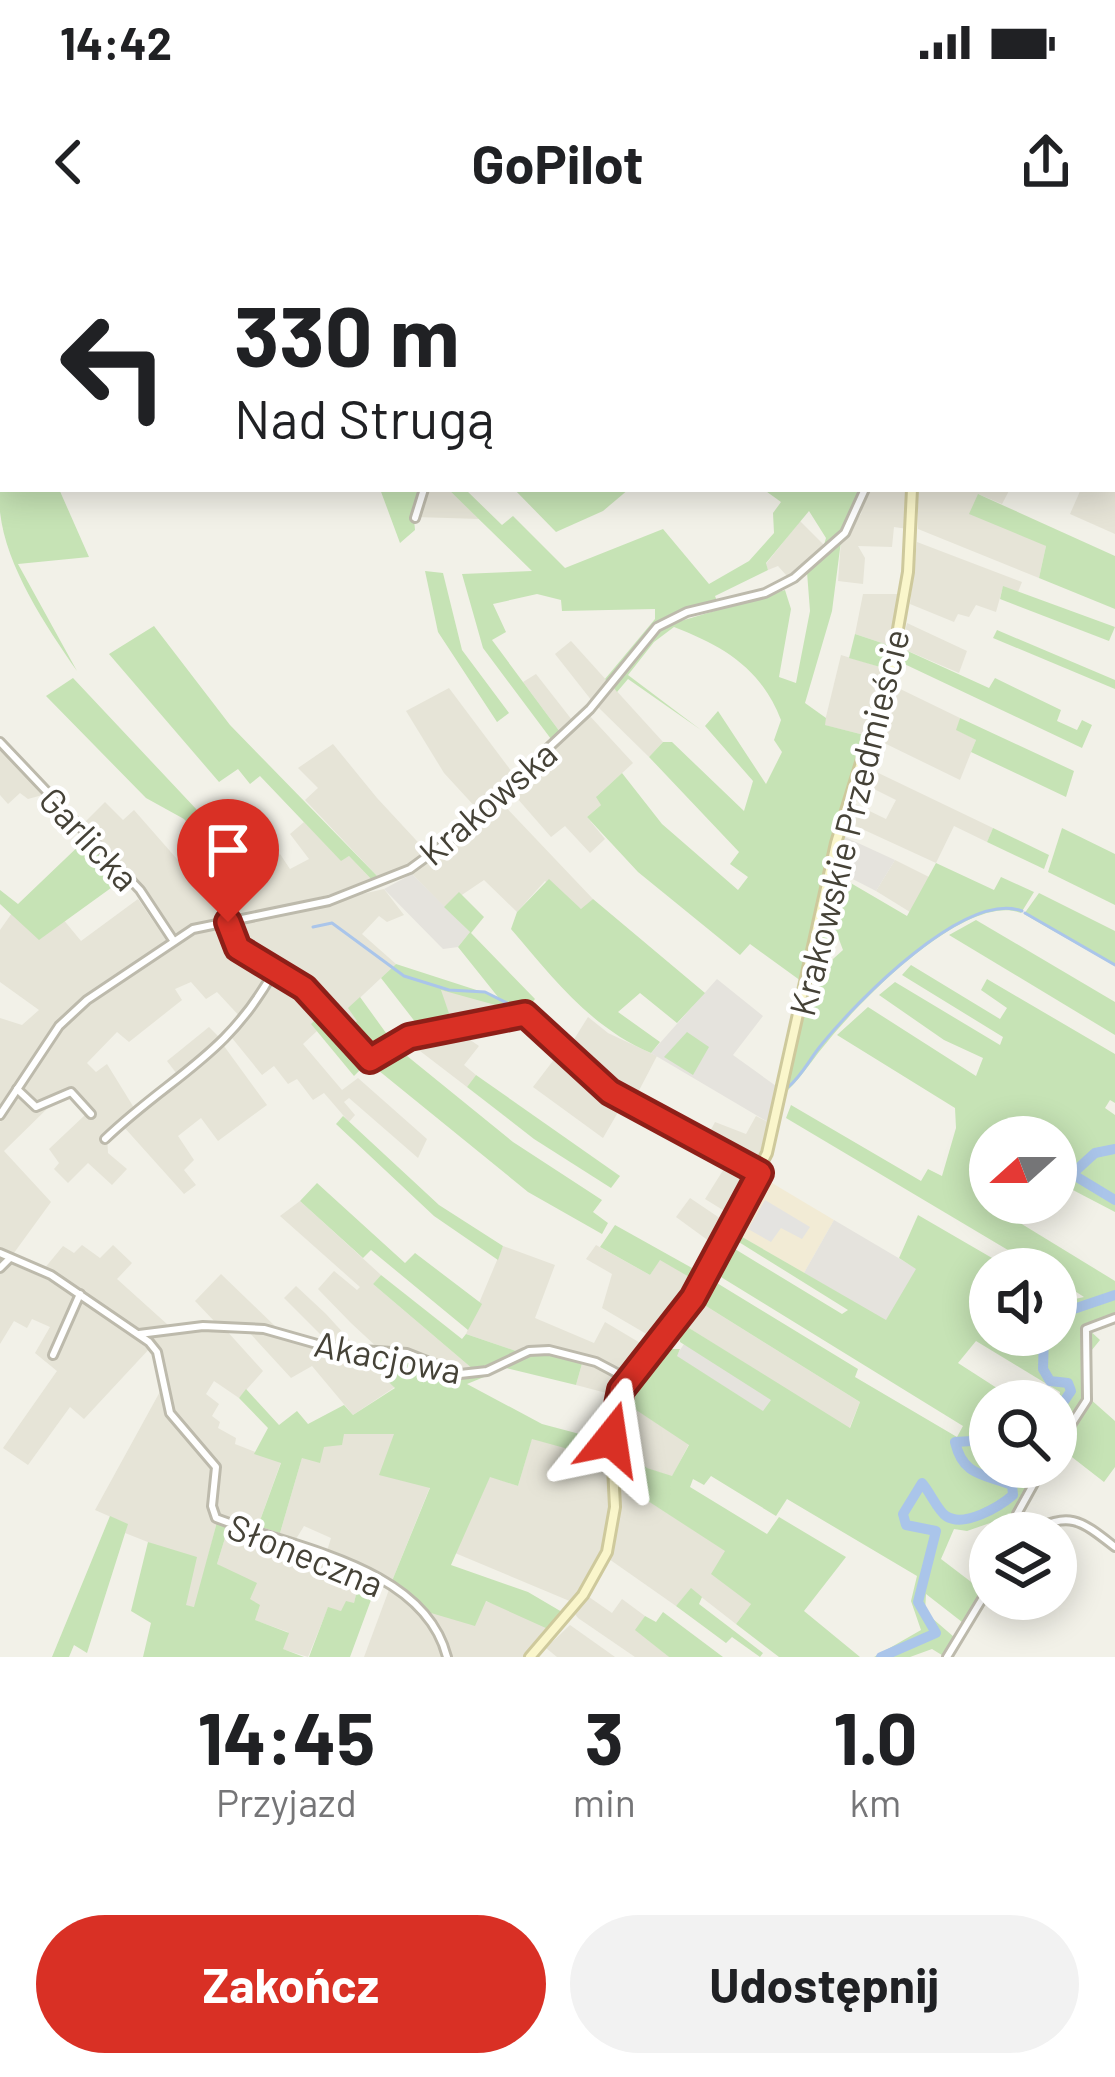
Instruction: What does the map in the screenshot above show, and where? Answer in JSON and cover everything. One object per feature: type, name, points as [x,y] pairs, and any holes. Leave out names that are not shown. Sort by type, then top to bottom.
[{"type":"main road","name":"Krakowskie Przedmieście","points":[[530,1657],[580,1599],[605,1558],[615,1507],[612,1418],[628,1379],[693,1298],[760,1173],[836,843],[892,663],[908,572],[912,492]]},
{"type":"street","points":[[415,518],[423,492]]},
{"type":"street","name":"Krakowska","points":[[0,1115],[77,1008],[173,940],[228,922],[329,901],[410,869],[464,827],[611,686],[650,634],[670,620],[765,593],[794,578],[845,532],[864,492]]},
{"type":"street","name":"Garlicka","points":[[0,742],[140,890],[173,940]]},
{"type":"street","points":[[228,922],[238,948],[321,1003],[370,1060],[409,1037],[525,1014],[610,1092],[760,1173]]},
{"type":"street","points":[[105,1139],[222,1046],[252,1011],[275,969]]},
{"type":"street","points":[[17,1089],[36,1107],[71,1092],[91,1114]]},
{"type":"street","name":"Słoneczna","points":[[0,1253],[51,1275],[139,1334],[157,1352],[170,1413],[215,1464],[214,1516],[315,1549],[389,1584],[436,1629],[447,1657]]},
{"type":"street","points":[[0,1268],[9,1259]]},
{"type":"street","points":[[53,1355],[80,1294]]},
{"type":"street","points":[[1077,1416],[1088,1400],[1085,1329],[1115,1318]]},
{"type":"street","name":"Akacjowa","points":[[139,1334],[203,1326],[265,1329],[331,1348],[407,1354],[460,1374],[488,1371],[529,1351],[549,1350],[596,1362],[628,1379]]},
{"type":"street","points":[[1077,1523],[1115,1547]]},
{"type":"street","points":[[947,1657],[969,1620]]},
{"type":"shaded area","points":[[424,492],[451,492],[479,519],[416,517]]},
{"type":"shaded area","points":[[866,492],[909,492],[908,529],[894,527],[892,547],[858,546],[865,558],[863,584],[838,581],[841,541],[861,514]]},
{"type":"shaded area","points":[[918,492],[1008,492],[1002,504],[978,494],[1046,546],[1039,578],[918,529]]},
{"type":"shaded area","points":[[1080,492],[1115,492],[1115,534],[1070,514]]},
{"type":"shaded area","points":[[800,521],[824,545],[787,576],[778,566],[768,570],[766,564]]},
{"type":"shaded area","points":[[917,542],[1022,582],[1018,592],[1003,587],[996,612],[976,605],[969,617],[958,614],[954,622],[910,604]]},
{"type":"shaded area","points":[[863,594],[902,594],[891,646],[855,634]]},
{"type":"shaded area","points":[[907,623],[967,651],[959,673],[901,648]]},
{"type":"shaded area","points":[[571,641],[608,682],[592,701],[555,654]]},
{"type":"shaded area","points":[[841,655],[887,669],[868,736],[824,725]]},
{"type":"shaded area","points":[[536,674],[572,720],[560,732],[523,682]]},
{"type":"shaded area","points":[[892,685],[960,718],[957,730],[976,740],[960,780],[878,740]]},
{"type":"shaded area","points":[[613,687],[663,742],[649,757],[597,706]]},
{"type":"shaded area","points":[[449,688],[515,776],[478,810],[444,773],[406,711]]},
{"type":"shaded area","points":[[588,714],[633,763],[597,796],[602,804],[587,817],[605,839],[590,853],[565,826],[551,837],[510,790]]},
{"type":"shaded area","points":[[333,744],[428,853],[381,880],[305,800],[318,788],[298,768]]},
{"type":"shaded area","points":[[0,745],[46,794],[28,799],[20,793],[8,804],[0,795]]},
{"type":"shaded area","points":[[868,768],[993,828],[987,842],[954,826],[936,863],[849,823],[855,804],[886,819],[896,800],[862,783]]},
{"type":"shaded area","points":[[499,800],[593,899],[582,910],[545,881],[517,912],[484,880],[444,907],[412,874]]},
{"type":"shaded area","points":[[105,802],[123,820],[134,810],[191,875],[212,857],[228,878],[253,853],[264,868],[280,854],[290,869],[309,859],[290,834],[304,822],[341,860],[349,856],[375,883],[172,934],[158,909],[82,825]]},
{"type":"shaded area","points":[[845,837],[895,860],[876,891],[837,871]]},
{"type":"shaded area","points":[[895,860],[931,878],[910,912],[876,891]]},
{"type":"shaded area","points":[[412,874],[470,932],[458,947],[443,949],[384,889]]},
{"type":"shaded area","points":[[384,889],[404,915],[387,922],[379,916],[362,934],[396,964],[349,1008],[357,1021],[346,1030],[305,987],[241,947],[231,924]]},
{"type":"shaded area","points":[[138,899],[166,940],[66,1013],[0,1108],[0,1018],[22,1025],[39,1010],[0,982],[0,930],[12,913],[40,939],[62,918],[81,941]]},
{"type":"shaded area","points":[[227,925],[237,949],[272,969],[243,1020],[217,992],[206,999],[191,982],[175,989],[182,1000],[129,1042],[117,1032],[87,1063],[96,1072],[107,1064],[136,1111],[107,1136],[108,1153],[127,1169],[112,1185],[88,1163],[68,1183],[54,1169],[59,1163],[49,1149],[85,1115],[67,1095],[55,1101],[4,1151],[51,1202],[11,1257],[0,1250],[0,1122],[63,1026],[176,940]]},
{"type":"shaded area","points":[[275,971],[325,1010],[312,1024],[317,1031],[303,1044],[342,1090],[358,1078],[427,1139],[418,1158],[349,1098],[344,1102],[355,1115],[349,1122],[324,1093],[313,1100],[297,1079],[288,1084],[274,1066],[262,1075],[232,1038],[257,1007]]},
{"type":"shaded area","points":[[717,979],[763,1016],[733,1055],[776,1086],[768,1122],[651,1053]]},
{"type":"shaded area","points":[[440,990],[472,995],[524,1013],[454,1028]]},
{"type":"shaded area","points":[[588,1017],[608,1033],[657,1056],[633,1102],[606,1087],[568,1049]]},
{"type":"shaded area","points":[[209,1027],[223,1041],[180,1078],[167,1061]]},
{"type":"shaded area","points":[[457,1031],[479,1046],[464,1065],[476,1075],[467,1087],[407,1041]]},
{"type":"shaded area","points":[[224,1046],[267,1105],[218,1141],[201,1118],[178,1136],[194,1160],[184,1170],[196,1185],[184,1194],[123,1126]]},
{"type":"shaded area","points":[[562,1049],[602,1090],[624,1102],[603,1138],[533,1087]]},
{"type":"shaded area","points":[[756,1116],[768,1122],[754,1175],[731,1215],[705,1199],[732,1156],[705,1141],[715,1122],[746,1134]]},
{"type":"shaded area","points":[[767,1180],[834,1220],[804,1273],[737,1234]]},
{"type":"shaded area","points":[[690,1198],[727,1223],[713,1244],[676,1217]]},
{"type":"shaded area","points":[[765,1200],[810,1227],[802,1239],[781,1228],[771,1242],[748,1229]]},
{"type":"shaded area","points":[[300,1201],[381,1275],[373,1284],[474,1370],[460,1372],[405,1350],[378,1348],[351,1323],[318,1289],[334,1271],[357,1290],[360,1287],[280,1216]]},
{"type":"shaded area","points":[[834,1220],[917,1269],[886,1321],[804,1273]]},
{"type":"shaded area","points":[[82,1245],[100,1258],[113,1245],[132,1263],[117,1279],[168,1325],[138,1331],[44,1269],[63,1246],[74,1253]]},
{"type":"shaded area","points":[[596,1245],[650,1275],[660,1259],[696,1281],[655,1339],[602,1308],[612,1274],[586,1259]]},
{"type":"shaded area","points":[[503,1246],[555,1265],[535,1318],[594,1343],[605,1322],[647,1347],[626,1372],[555,1348],[524,1346],[519,1352],[466,1334]]},
{"type":"shaded area","points":[[0,1259],[73,1291],[150,1348],[84,1419],[70,1407],[28,1465],[3,1448],[57,1371],[35,1353],[50,1327],[32,1319],[27,1328],[14,1321],[0,1344]]},
{"type":"shaded area","points":[[221,1274],[277,1328],[216,1323],[195,1301]]},
{"type":"shaded area","points":[[296,1286],[357,1348],[331,1345],[284,1298]]},
{"type":"shaded area","points":[[698,1301],[860,1402],[849,1429],[681,1323]]},
{"type":"shaded area","points":[[192,1329],[226,1330],[263,1371],[239,1398],[214,1381],[206,1394],[219,1404],[212,1416],[220,1422],[218,1428],[236,1438],[235,1444],[281,1462],[258,1526],[216,1515],[219,1466],[177,1418],[160,1351],[148,1339]]},
{"type":"shaded area","points":[[247,1330],[359,1354],[395,1387],[353,1415],[312,1366],[291,1378]]},
{"type":"shaded area","points":[[684,1344],[772,1399],[764,1412],[676,1356]]},
{"type":"shaded area","points":[[583,1360],[623,1379],[614,1395],[576,1385]]},
{"type":"shaded area","points":[[162,1388],[167,1412],[214,1468],[209,1506],[217,1522],[195,1607],[186,1606],[173,1552],[125,1533],[127,1524],[95,1510]]},
{"type":"shaded area","points":[[621,1400],[689,1444],[672,1477],[647,1468],[615,1443]]},
{"type":"shaded area","points":[[343,1434],[395,1434],[430,1487],[392,1581],[327,1551],[331,1538],[304,1526],[296,1539],[280,1533],[302,1458]]},
{"type":"shaded area","points":[[532,1438],[608,1460],[610,1516],[603,1545],[572,1602],[455,1553],[490,1476],[518,1486]]},
{"type":"shaded area","points":[[617,1481],[726,1551],[751,1604],[736,1624],[691,1589],[676,1606],[609,1559],[617,1529]]},
{"type":"shaded area","points":[[229,1525],[267,1533],[361,1574],[354,1603],[341,1611],[328,1608],[308,1657],[282,1649],[288,1632],[254,1620],[237,1576],[217,1564]]},
{"type":"shaded area","points":[[390,1587],[435,1631],[444,1657],[364,1657]]},
{"type":"shaded area","points":[[589,1597],[612,1613],[622,1599],[645,1616],[636,1630],[669,1657],[635,1657],[578,1618],[575,1614]]},
{"type":"shaded area","points":[[485,1601],[548,1629],[524,1657],[449,1657],[430,1613]]},
{"type":"shaded area","points":[[570,1625],[615,1657],[557,1657],[546,1648]]},
{"type":"green space","points":[[0,492],[60,492],[89,557],[18,564],[77,671],[19,575],[0,512]]},
{"type":"green space","points":[[381,492],[420,492],[413,509],[415,530],[400,543]]},
{"type":"green space","points":[[451,492],[468,492],[502,525],[513,516],[565,568],[663,529],[709,584],[749,561],[774,533],[773,513],[781,502],[767,492],[861,492],[845,528],[824,545],[826,538],[809,511],[766,563],[768,570],[715,596],[717,601],[662,620],[608,682],[605,679],[655,619],[655,609],[562,611],[561,600],[537,594],[493,604],[506,632],[492,640],[560,732],[551,739],[483,648],[462,574],[532,571]]},
{"type":"green space","points":[[517,492],[625,492],[603,511],[556,532]]},
{"type":"green space","points":[[978,494],[1115,556],[1115,609],[1039,578],[1046,546],[969,514]]},
{"type":"green space","points":[[841,541],[832,611],[805,703],[826,718],[825,725],[868,736],[833,843],[801,981],[750,944],[740,955],[638,872],[587,817],[601,805],[596,797],[622,773],[662,824],[738,890],[748,877],[730,864],[739,852],[649,757],[663,742],[672,742],[744,811],[753,781],[705,726],[718,711],[766,784],[782,752],[774,740],[781,720],[773,702],[738,661],[674,627],[654,642],[628,675],[701,730],[628,679],[617,692],[613,687],[664,626],[785,590],[791,609],[779,677],[796,683],[810,611],[807,572]]},
{"type":"green space","points":[[425,571],[443,573],[462,650],[509,713],[497,722],[438,632]]},
{"type":"green space","points":[[1003,586],[1115,627],[1109,641],[1000,599]]},
{"type":"green space","points":[[154,626],[230,725],[381,880],[375,883],[349,856],[341,861],[260,776],[250,784],[238,769],[219,782],[109,654]]},
{"type":"green space","points":[[997,630],[1115,680],[1115,689],[993,638]]},
{"type":"green space","points":[[855,634],[891,646],[887,669],[849,658]]},
{"type":"green space","points":[[901,648],[989,688],[995,678],[1061,710],[1057,721],[1077,730],[1082,720],[1092,725],[1082,748],[898,661]]},
{"type":"green space","points":[[73,678],[213,827],[200,837],[184,819],[146,798],[46,696]]},
{"type":"green space","points":[[960,718],[1074,771],[1066,797],[971,752],[976,740],[956,730]]},
{"type":"green space","points":[[993,828],[1049,855],[1044,869],[987,842]]},
{"type":"green space","points":[[1062,828],[1115,854],[1115,905],[1048,872]]},
{"type":"green space","points":[[87,838],[122,880],[39,940],[0,904],[0,890],[18,904]]},
{"type":"green space","points":[[936,863],[994,890],[1001,877],[1034,892],[1021,913],[998,911],[972,918],[916,954],[844,1023],[787,1091],[804,1010],[824,994],[813,977],[843,950],[837,934],[817,950],[837,875],[907,916]]},
{"type":"green space","points":[[549,879],[581,909],[593,899],[705,993],[677,1023],[640,993],[618,1012],[660,1042],[651,1053],[591,1016],[511,929],[517,912]]},
{"type":"green space","points":[[459,892],[484,917],[471,933],[535,999],[524,1013],[441,990],[454,1028],[423,1032],[381,978],[396,964],[498,997],[458,947],[470,932],[444,907]]},
{"type":"green space","points":[[1039,893],[1115,931],[1115,966],[1024,914]]},
{"type":"green space","points":[[976,920],[1115,1002],[1115,1035],[949,935]]},
{"type":"green space","points":[[911,965],[1000,1019],[1007,1008],[981,990],[987,979],[1115,1054],[1115,1103],[1110,1100],[1105,1108],[1115,1115],[1115,1212],[1077,1192],[1077,1116],[969,1116],[969,1224],[1022,1224],[1061,1248],[1005,1248],[786,1118],[791,1105],[921,1181],[928,1169],[942,1176],[956,1128],[955,1108],[837,1035],[868,1007],[976,1076],[983,1058],[944,1040],[879,995],[895,982],[1000,1045],[1003,1037],[902,975]]},
{"type":"green space","points":[[360,997],[394,1044],[373,1057],[346,1030],[357,1021],[348,1008]]},
{"type":"green space","points":[[325,1010],[368,1062],[354,1076],[311,1024]]},
{"type":"green space","points":[[687,1032],[709,1047],[693,1075],[664,1057]]},
{"type":"green space","points":[[396,1047],[513,1142],[602,1200],[593,1212],[608,1223],[602,1234],[528,1192],[373,1066]]},
{"type":"green space","points":[[476,1075],[620,1176],[611,1188],[534,1139],[467,1087]]},
{"type":"green space","points":[[343,1116],[439,1205],[503,1246],[498,1260],[434,1216],[336,1124]]},
{"type":"green space","points":[[317,1183],[405,1263],[415,1253],[482,1304],[468,1330],[371,1250],[363,1258],[300,1201]]},
{"type":"green space","points":[[918,1215],[975,1248],[969,1248],[969,1350],[958,1363],[984,1380],[969,1380],[969,1488],[1028,1488],[1015,1512],[969,1512],[969,1530],[954,1529],[941,1559],[969,1580],[969,1612],[962,1622],[926,1594],[925,1612],[954,1637],[945,1657],[932,1649],[910,1657],[874,1657],[921,1630],[911,1601],[917,1576],[787,1499],[776,1516],[711,1476],[704,1485],[693,1479],[690,1487],[767,1534],[779,1517],[846,1557],[804,1611],[860,1657],[779,1657],[736,1624],[751,1604],[711,1574],[725,1551],[617,1481],[617,1444],[647,1468],[672,1476],[689,1445],[621,1400],[664,1349],[680,1349],[677,1356],[763,1411],[771,1400],[680,1342],[681,1323],[850,1428],[860,1402],[698,1301],[712,1280],[858,1369],[855,1377],[957,1437],[963,1426],[716,1274],[730,1246],[842,1314],[848,1310],[734,1239],[737,1234],[886,1320],[916,1269],[899,1258]]},
{"type":"green space","points":[[615,1225],[701,1273],[696,1281],[660,1260],[650,1275],[600,1247]]},
{"type":"green space","points":[[1077,1258],[1115,1281],[1115,1315],[1083,1326],[1085,1399],[1077,1411],[1077,1380],[1040,1380],[1001,1356],[1077,1356],[1077,1299],[1084,1297],[1077,1292]]},
{"type":"green space","points":[[381,1275],[462,1339],[466,1334],[519,1352],[474,1370],[373,1284]]},
{"type":"green space","points":[[1088,1329],[1100,1340],[1091,1351],[1089,1398],[1115,1421],[1115,1467],[1104,1482],[1077,1461],[1077,1420],[1086,1406]]},
{"type":"green space","points":[[539,1353],[583,1360],[576,1385],[506,1368],[467,1384],[542,1424],[606,1441],[608,1460],[532,1439],[518,1486],[490,1477],[451,1565],[528,1592],[562,1612],[548,1629],[486,1601],[475,1626],[431,1613],[428,1617],[392,1581],[430,1488],[379,1475],[394,1434],[344,1434],[342,1445],[324,1447],[320,1463],[302,1458],[280,1533],[258,1526],[281,1463],[254,1454],[268,1428],[239,1398],[246,1389],[279,1425],[297,1411],[308,1424],[344,1405],[353,1415],[395,1388],[359,1354],[408,1358],[439,1373],[467,1377]]},
{"type":"green space","points":[[110,1516],[128,1524],[87,1653],[74,1645],[69,1657],[52,1657]]},
{"type":"green space","points":[[217,1522],[229,1525],[217,1564],[257,1583],[250,1599],[260,1605],[255,1620],[289,1633],[283,1649],[304,1657],[143,1657],[151,1623],[131,1611],[148,1542],[197,1557],[186,1605],[194,1607]]},
{"type":"green space","points":[[361,1574],[378,1581],[350,1657],[309,1657],[328,1607],[341,1611],[346,1601],[354,1603]]},
{"type":"green space","points":[[691,1588],[702,1597],[699,1604],[763,1653],[760,1657],[732,1637],[726,1643],[676,1606]]},
{"type":"green space","points":[[663,1612],[723,1657],[669,1657],[635,1630],[645,1616],[656,1622]]},
{"type":"waterway","points":[[788,1087],[838,1025],[914,954],[972,917],[998,909],[1022,911]]},
{"type":"waterway","points":[[1025,913],[1115,965]]},
{"type":"waterway","points":[[313,927],[332,923],[404,976],[449,990],[485,992],[525,1012]]},
{"type":"waterway","points":[[1115,1149],[1095,1153],[1072,1174],[1115,1200]]},
{"type":"waterway","points":[[1077,1308],[1115,1295]]},
{"type":"waterway","points":[[1043,1356],[1049,1380]]},
{"type":"waterway","points":[[969,1441],[955,1442],[969,1468]]},
{"type":"waterway","points":[[881,1657],[936,1633],[918,1602],[936,1531],[906,1525],[903,1514],[922,1483],[943,1514],[953,1519],[999,1505],[1013,1495],[1012,1488]]},
{"type":"route","points":[[228,922],[238,948],[304,988],[367,1059],[374,1060],[409,1037],[525,1014],[610,1092],[760,1173],[693,1298],[621,1390],[611,1439]]}]
